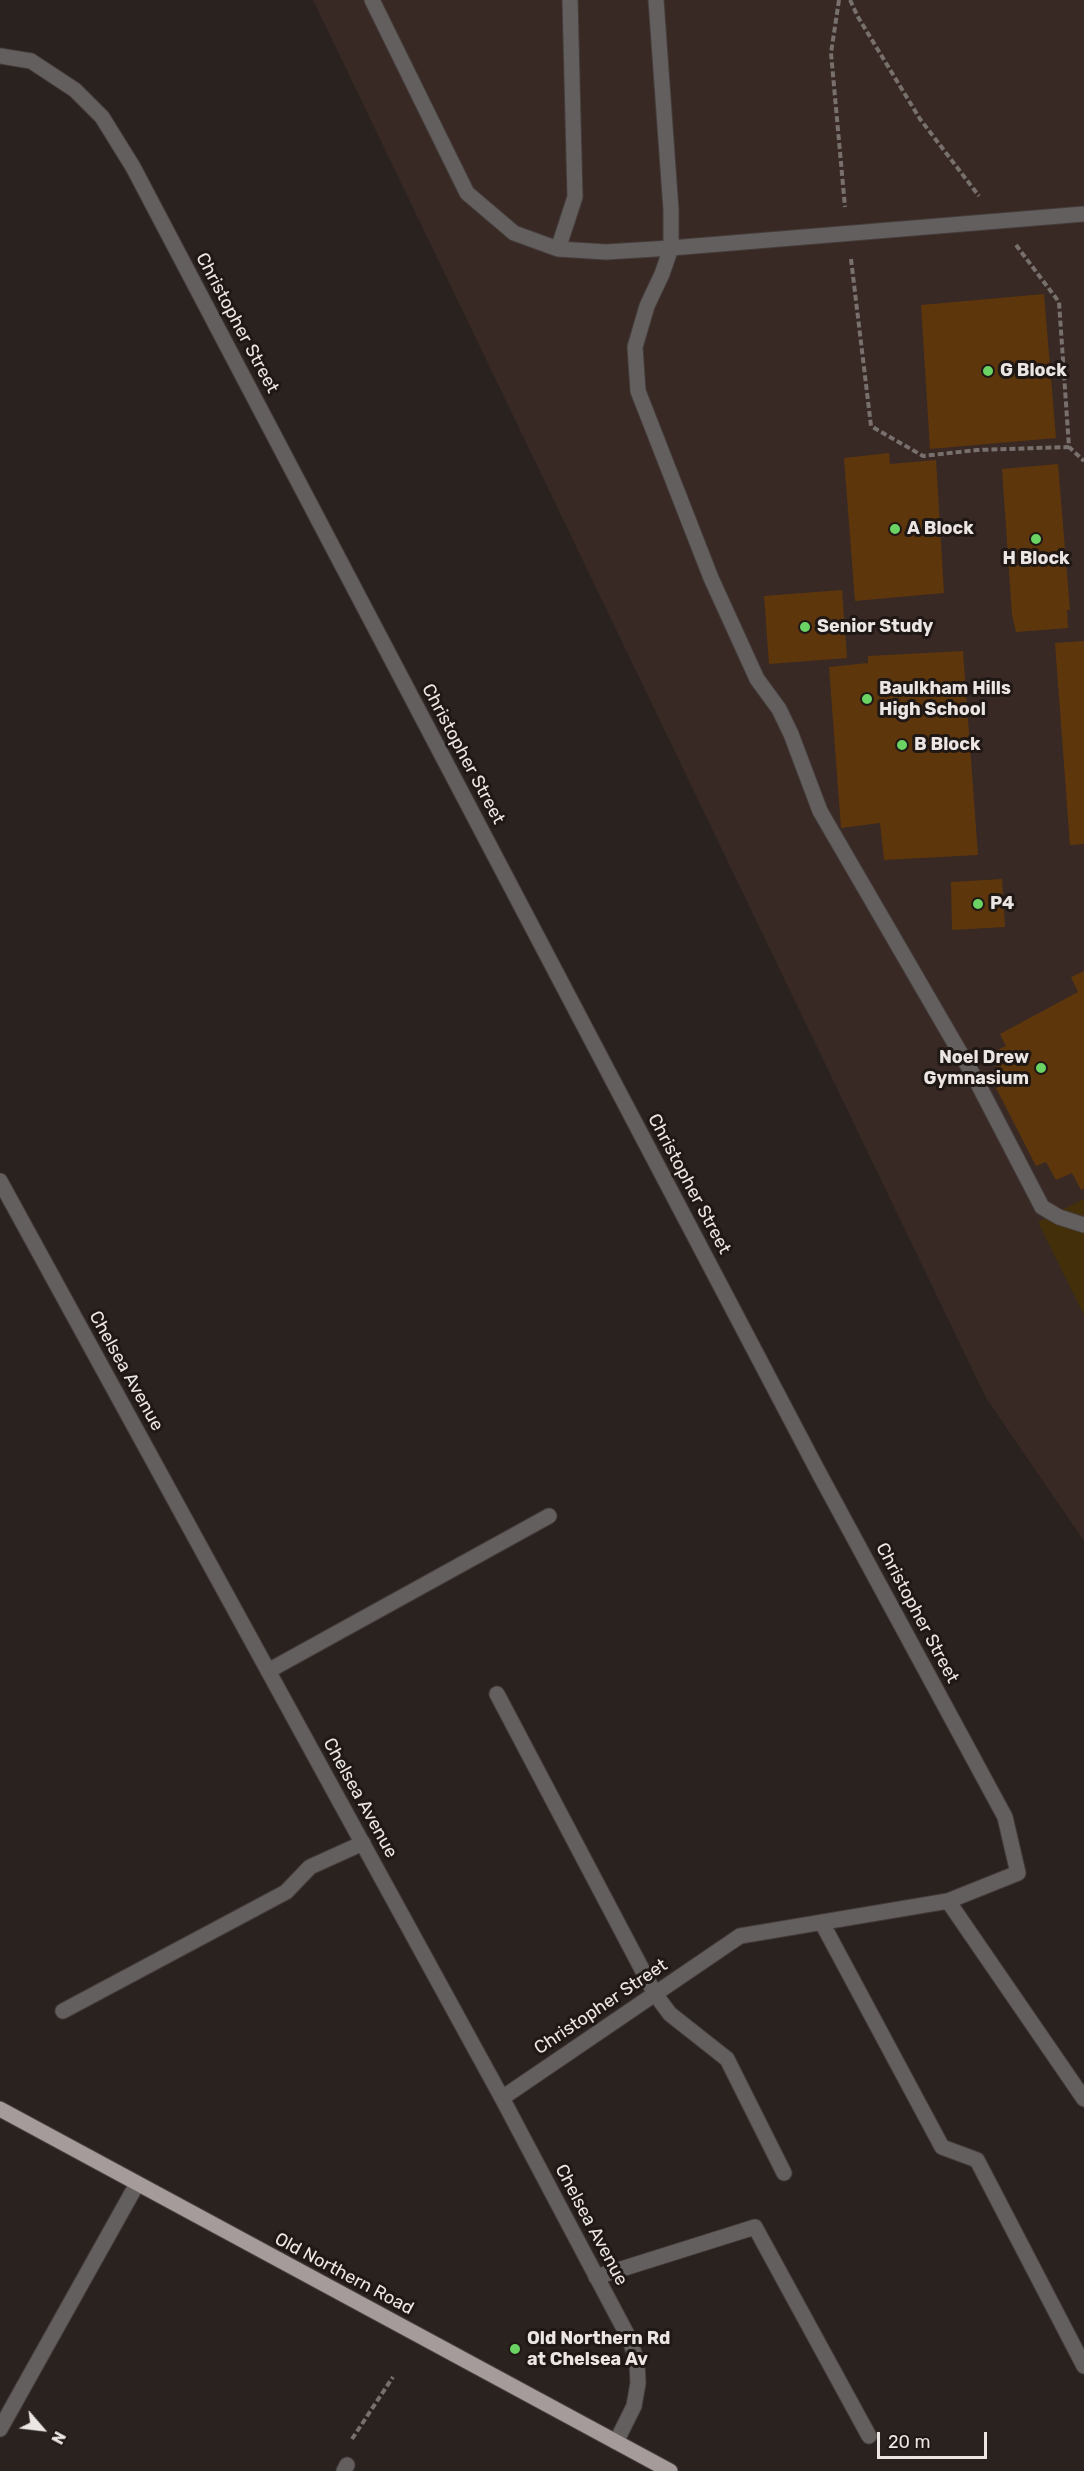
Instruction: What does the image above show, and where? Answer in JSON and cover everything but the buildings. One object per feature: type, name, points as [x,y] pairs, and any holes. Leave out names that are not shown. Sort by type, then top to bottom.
[{"type":"main road","name":"Old Northern Road","points":[[0,2109],[670,2471]]},
{"type":"street","points":[[372,0],[467,193],[514,233],[558,249],[606,252],[670,248],[1084,214]]},
{"type":"street","points":[[558,249],[575,197],[570,0]]},
{"type":"street","points":[[656,0],[671,210],[670,248],[662,274],[647,306],[635,347],[638,391],[711,578],[757,679],[779,709],[791,734],[820,812],[976,1080],[1042,1207],[1059,1217],[1084,1225]]},
{"type":"street","name":"Christopher Street","points":[[0,56],[31,61],[75,90],[102,117],[133,167],[808,1454],[1005,1817],[1018,1873],[948,1901],[740,1936],[502,2098]]},
{"type":"street","name":"Chelsea Avenue","points":[[0,1181],[502,2098],[630,2340],[637,2362],[638,2383],[634,2406],[616,2442]]},
{"type":"street","points":[[268,1671],[549,1516]]},
{"type":"street","points":[[497,1694],[655,1994],[670,2014],[727,2059],[784,2174]]},
{"type":"street","points":[[63,2011],[286,1892],[310,1867],[363,1843]]},
{"type":"street","points":[[948,1901],[1084,2099]]},
{"type":"street","points":[[822,1923],[942,2147],[977,2160],[1084,2366]]},
{"type":"street","points":[[0,2429],[137,2184]]},
{"type":"street","points":[[596,2277],[755,2228],[869,2436]]},
{"type":"path","points":[[839,0],[831,53],[847,233],[871,426],[923,456],[977,450],[1069,447]]},
{"type":"path","points":[[346,2468],[353,2438],[393,2377]]},
{"type":"shaded area","name":"Baulkham Hills High School","points":[[313,0],[1084,0],[1084,1541],[986,1398]]},
{"type":"shaded area","points":[[1084,1199],[1084,1315],[1038,1222]]},
{"type":"place","name":"G Block","points":[[988,371]]},
{"type":"place","name":"A Block","points":[[895,529]]},
{"type":"place","name":"H Block","points":[[1036,539]]},
{"type":"place","name":"Senior Study","points":[[805,627]]},
{"type":"place","name":"Baulkham Hills High School","points":[[867,699]]},
{"type":"place","name":"B Block","points":[[902,745]]},
{"type":"place","name":"P4","points":[[978,904]]},
{"type":"place","name":"Noel Drew Gymnasium","points":[[1041,1068]]},
{"type":"place","name":"Old Northern Rd at Chelsea Av","points":[[515,2349]]}]
